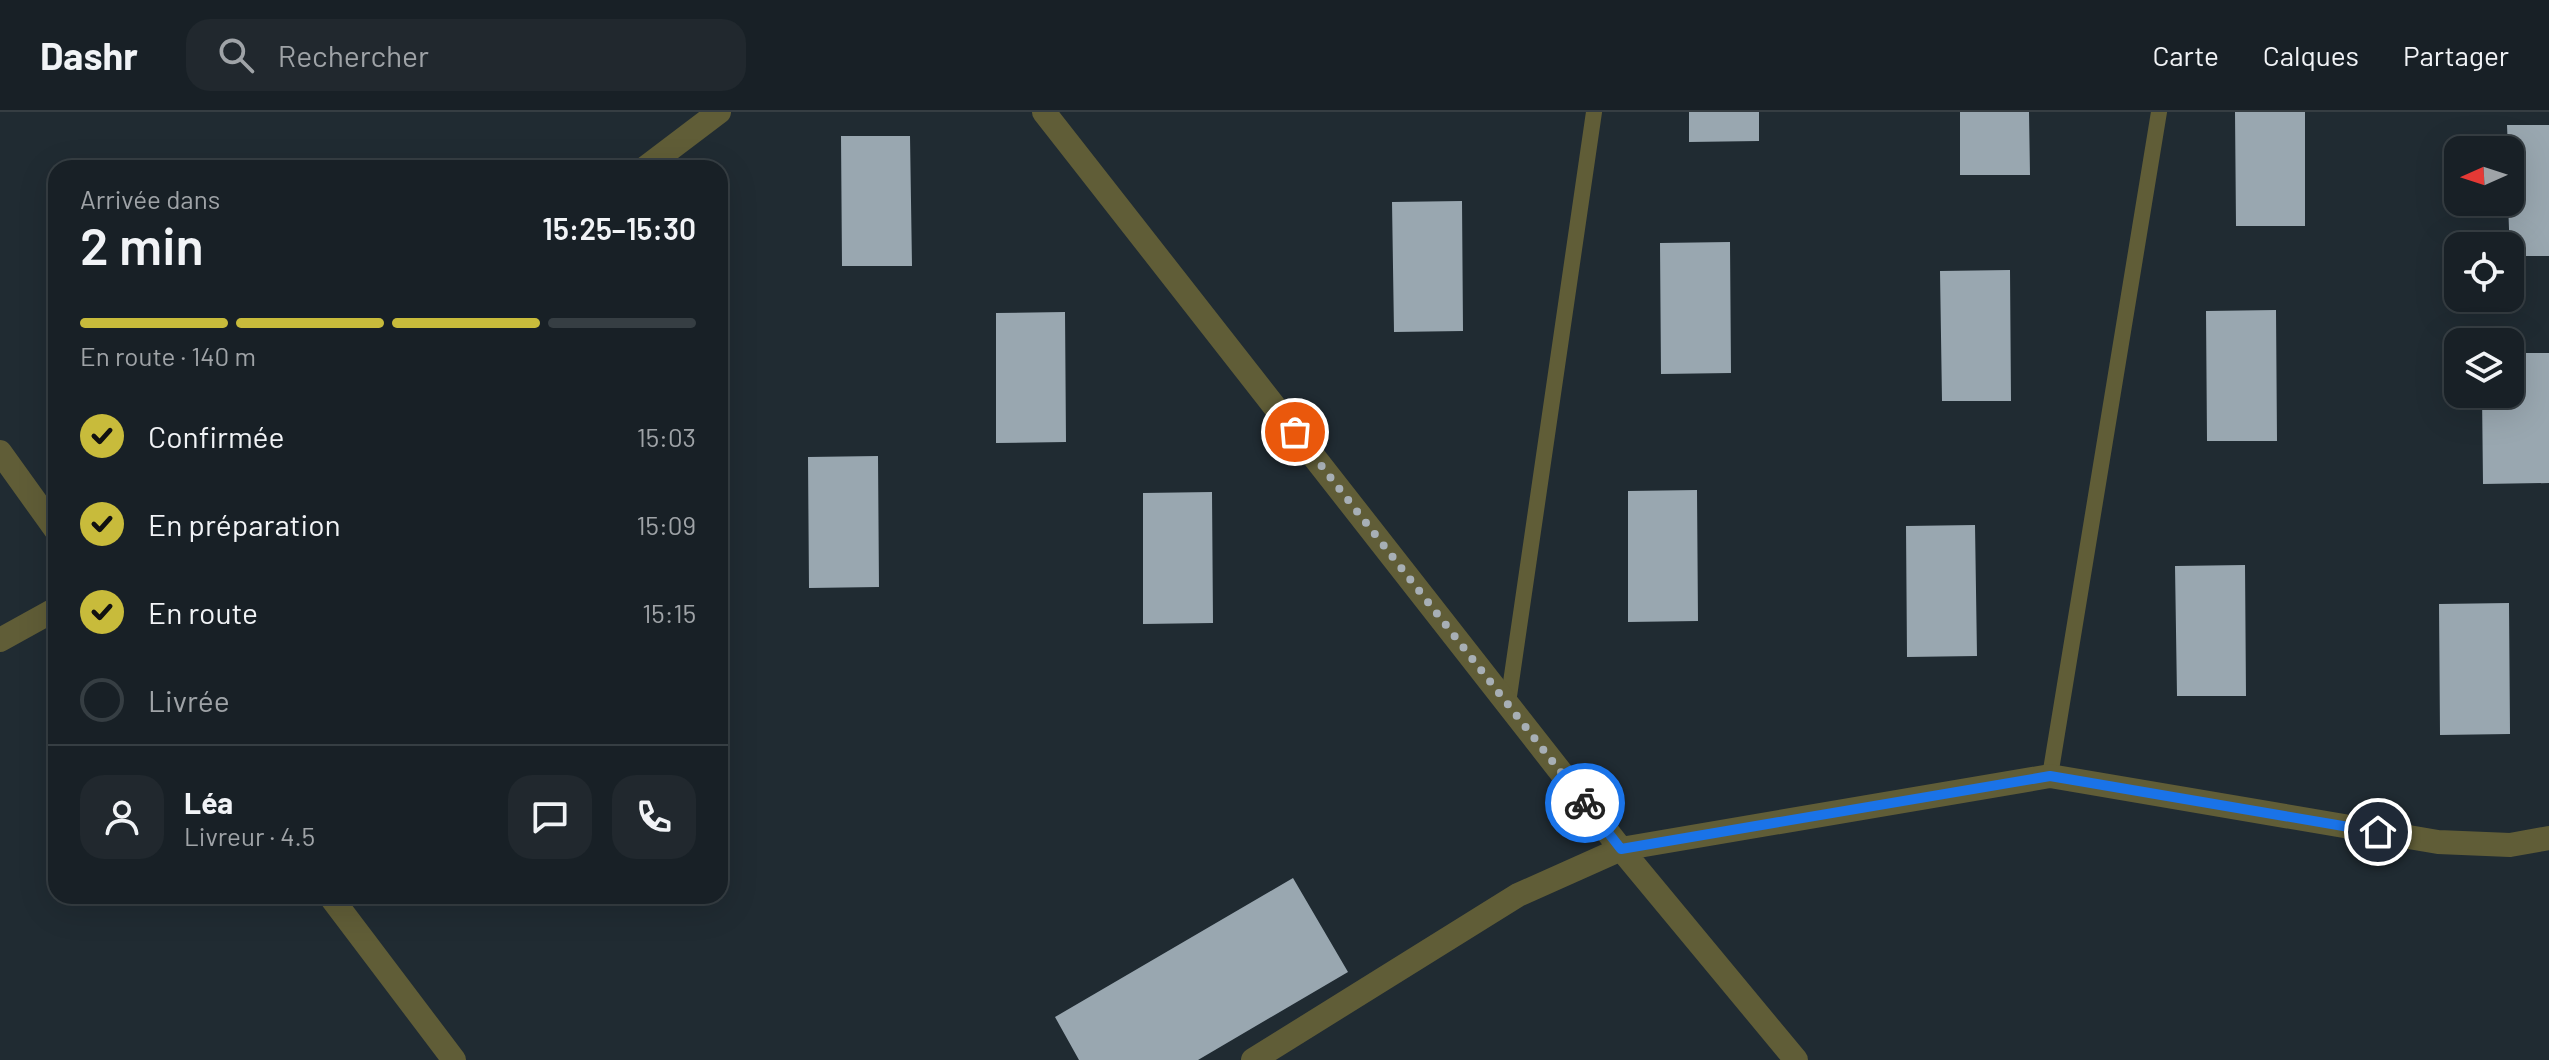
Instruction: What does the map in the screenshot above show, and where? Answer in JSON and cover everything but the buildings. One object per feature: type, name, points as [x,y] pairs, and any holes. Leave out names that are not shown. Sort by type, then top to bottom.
[{"type":"street","points":[[656,160],[719,112]]},
{"type":"street","points":[[1044,112],[1621,849],[1796,1060]]},
{"type":"street","points":[[0,452],[48,519]]},
{"type":"street","points":[[0,640],[48,613]]},
{"type":"street","points":[[1253,1060],[1518,895],[1621,849],[2050,776],[2438,842],[2510,845],[2549,838]]},
{"type":"street","points":[[336,904],[454,1060]]},
{"type":"lane","points":[[1508,703],[1594,112]]},
{"type":"lane","points":[[2050,776],[2159,112]]},
{"type":"way so far","points":[[1295,432],[1585,803]]},
{"type":"route","points":[[1585,803],[1621,849],[2050,776],[2378,832]]}]
